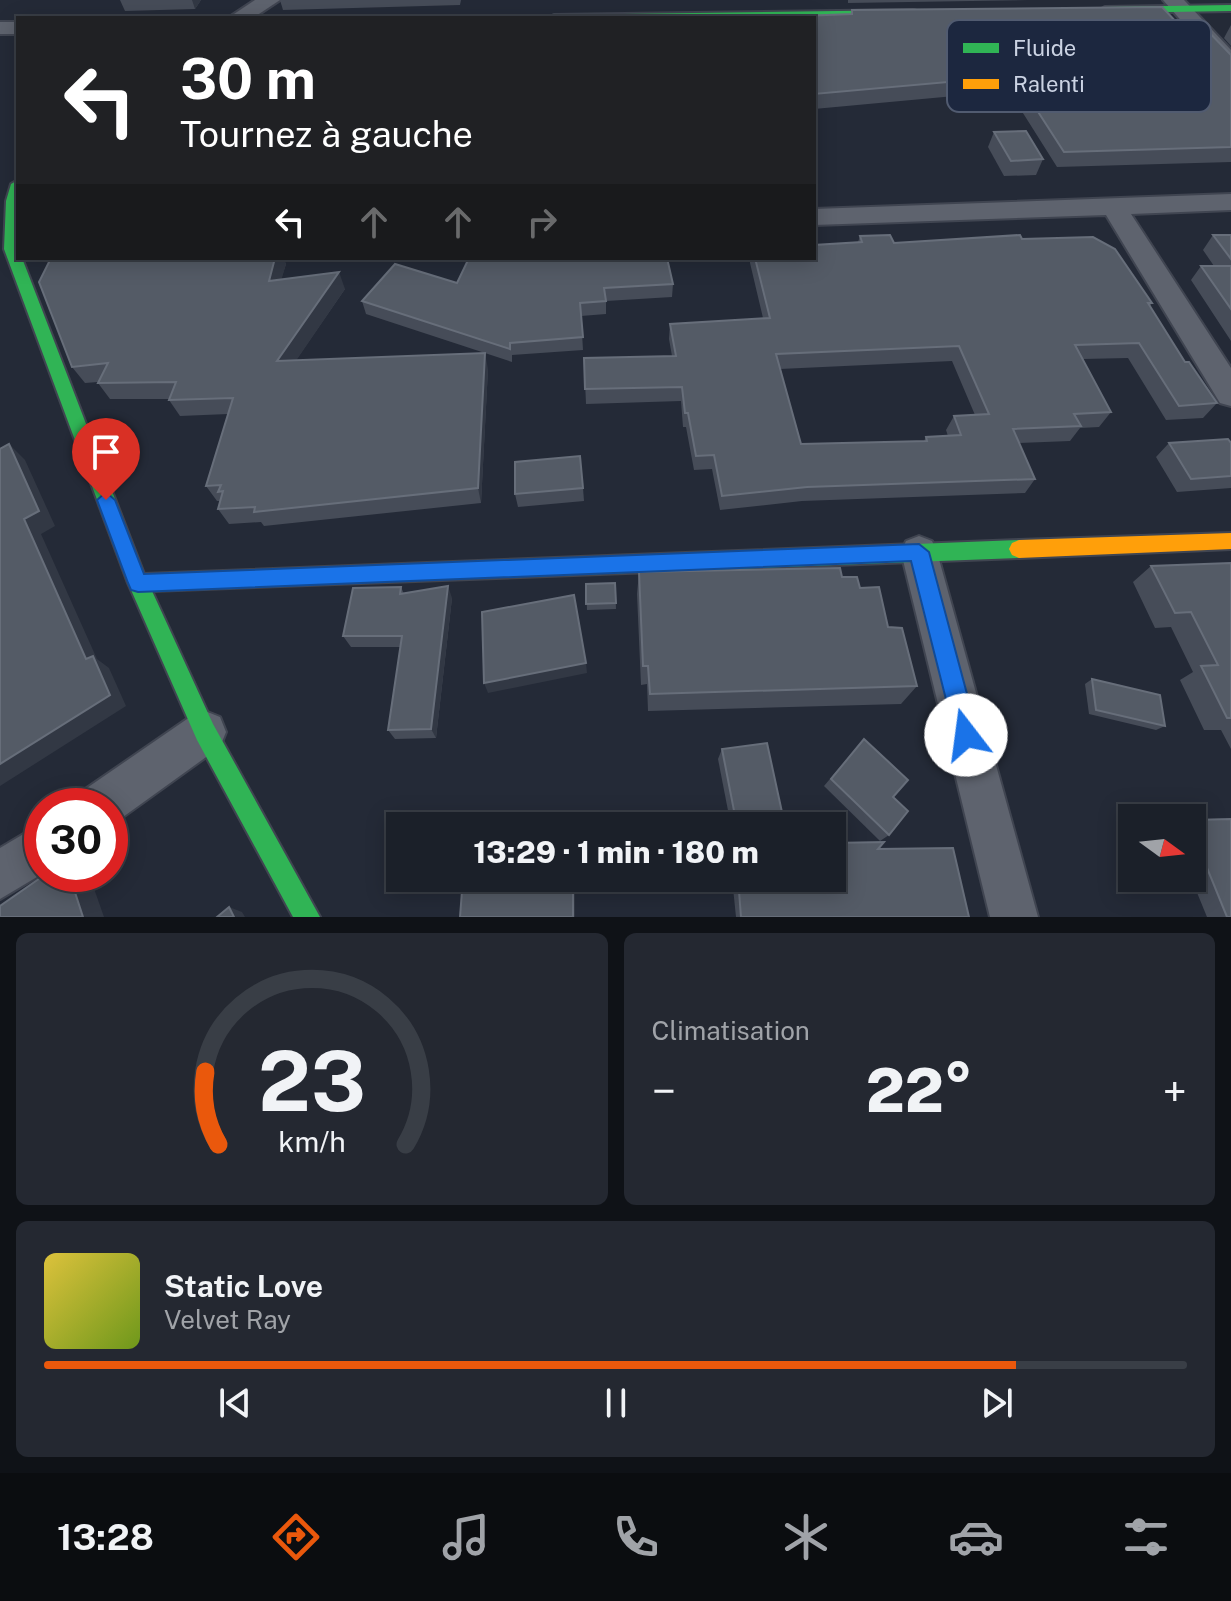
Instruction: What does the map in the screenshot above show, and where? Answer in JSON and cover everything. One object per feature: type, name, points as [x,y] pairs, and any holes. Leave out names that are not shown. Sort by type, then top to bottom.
[{"type":"street","points":[[242,16],[270,0]]},
{"type":"street","points":[[1085,10],[1176,4],[1231,8]]},
{"type":"street","points":[[1176,4],[1191,20]]},
{"type":"street","points":[[678,16],[926,12]]},
{"type":"street","points":[[1211,42],[1231,63]]},
{"type":"street","points":[[16,191],[10,249],[138,583],[205,732],[307,917]]},
{"type":"street","points":[[816,217],[1231,202]]},
{"type":"street","points":[[1114,207],[1231,394]]},
{"type":"street","points":[[138,583],[1231,541]]},
{"type":"street","points":[[919,552],[1014,917]]},
{"type":"street","points":[[126,788],[205,732]]},
{"type":"street","points":[[0,876],[24,859]]},
{"type":"building","points":[[1162,7],[1174,20],[947,20],[947,82],[816,94],[816,16],[802,16],[852,14],[852,10]]},
{"type":"building","points":[[1211,34],[1231,55],[1231,147],[1064,152],[1038,112],[1211,112]]},
{"type":"building","points":[[1026,131],[1043,159],[1011,161],[994,132]]},
{"type":"building","points":[[890,235],[894,243],[1020,235],[1022,239],[1093,237],[1115,249],[1152,303],[1148,303],[1185,362],[1189,362],[1217,403],[1179,406],[1139,343],[1075,345],[1111,412],[1074,414],[1081,426],[1013,429],[1035,479],[807,487],[722,496],[714,455],[696,456],[682,387],[585,389],[584,358],[676,356],[670,324],[770,318],[756,260],[816,260],[816,245],[862,242],[860,236]],"holes":[[[959,346],[989,414],[954,416],[961,435],[926,437],[927,441],[801,444],[776,354]]]},
{"type":"building","points":[[1213,235],[1231,235],[1231,259]]},
{"type":"building","points":[[50,260],[274,260],[269,281],[339,272],[277,361],[485,353],[478,488],[254,512],[255,507],[218,509],[223,491],[218,492],[221,485],[206,486],[233,398],[169,400],[176,382],[98,383],[108,363],[72,367],[39,282]]},
{"type":"building","points":[[468,260],[667,260],[673,284],[604,288],[606,301],[580,303],[583,337],[510,343],[510,349],[362,301],[395,264],[457,283]]},
{"type":"building","points":[[1201,266],[1231,266],[1231,309]]},
{"type":"building","points":[[1228,439],[1231,443],[1231,476],[1191,479],[1169,443]]},
{"type":"building","points":[[9,444],[39,511],[24,519],[86,659],[93,656],[110,695],[0,764],[0,449]]},
{"type":"building","points":[[580,456],[583,488],[515,494],[515,462]]},
{"type":"building","points":[[1231,563],[1231,718],[1227,718],[1201,666],[1218,665],[1191,612],[1175,613],[1151,566]]},
{"type":"building","points":[[840,568],[842,577],[857,577],[860,588],[879,587],[888,627],[902,628],[917,686],[650,694],[648,666],[643,666],[639,572]]},
{"type":"building","points":[[615,583],[616,603],[586,604],[586,584]]},
{"type":"building","points":[[448,586],[431,729],[388,730],[402,636],[343,636],[353,588],[401,587],[400,594]]},
{"type":"building","points":[[574,595],[586,663],[484,683],[482,612]]},
{"type":"building","points":[[1092,679],[1160,695],[1165,726],[1096,710]]},
{"type":"building","points":[[864,739],[908,780],[893,797],[908,811],[889,835],[831,779]]},
{"type":"building","points":[[767,743],[782,812],[734,812],[722,749]]},
{"type":"building","points":[[1231,819],[1231,917],[1227,917],[1206,865],[1206,820]]},
{"type":"building","points":[[884,842],[878,849],[953,848],[969,917],[741,917],[739,892],[846,892],[846,843]]},
{"type":"building","points":[[24,889],[24,892],[75,892],[83,917],[0,917],[0,906]]},
{"type":"building","points":[[462,892],[573,892],[573,917],[460,917]]},
{"type":"building","points":[[229,907],[234,917],[217,917]]},
{"type":"traffic: fast","points":[[1105,10],[1231,8]]},
{"type":"traffic: fast","points":[[698,16],[913,13]]},
{"type":"traffic: fast","points":[[16,191],[11,249],[138,583],[205,732],[307,917]]},
{"type":"traffic: fast","points":[[138,583],[1019,549]]},
{"type":"traffic: slow","points":[[1019,549],[1231,541]]},
{"type":"route","points":[[106,500],[138,583],[919,552],[966,735]]}]
